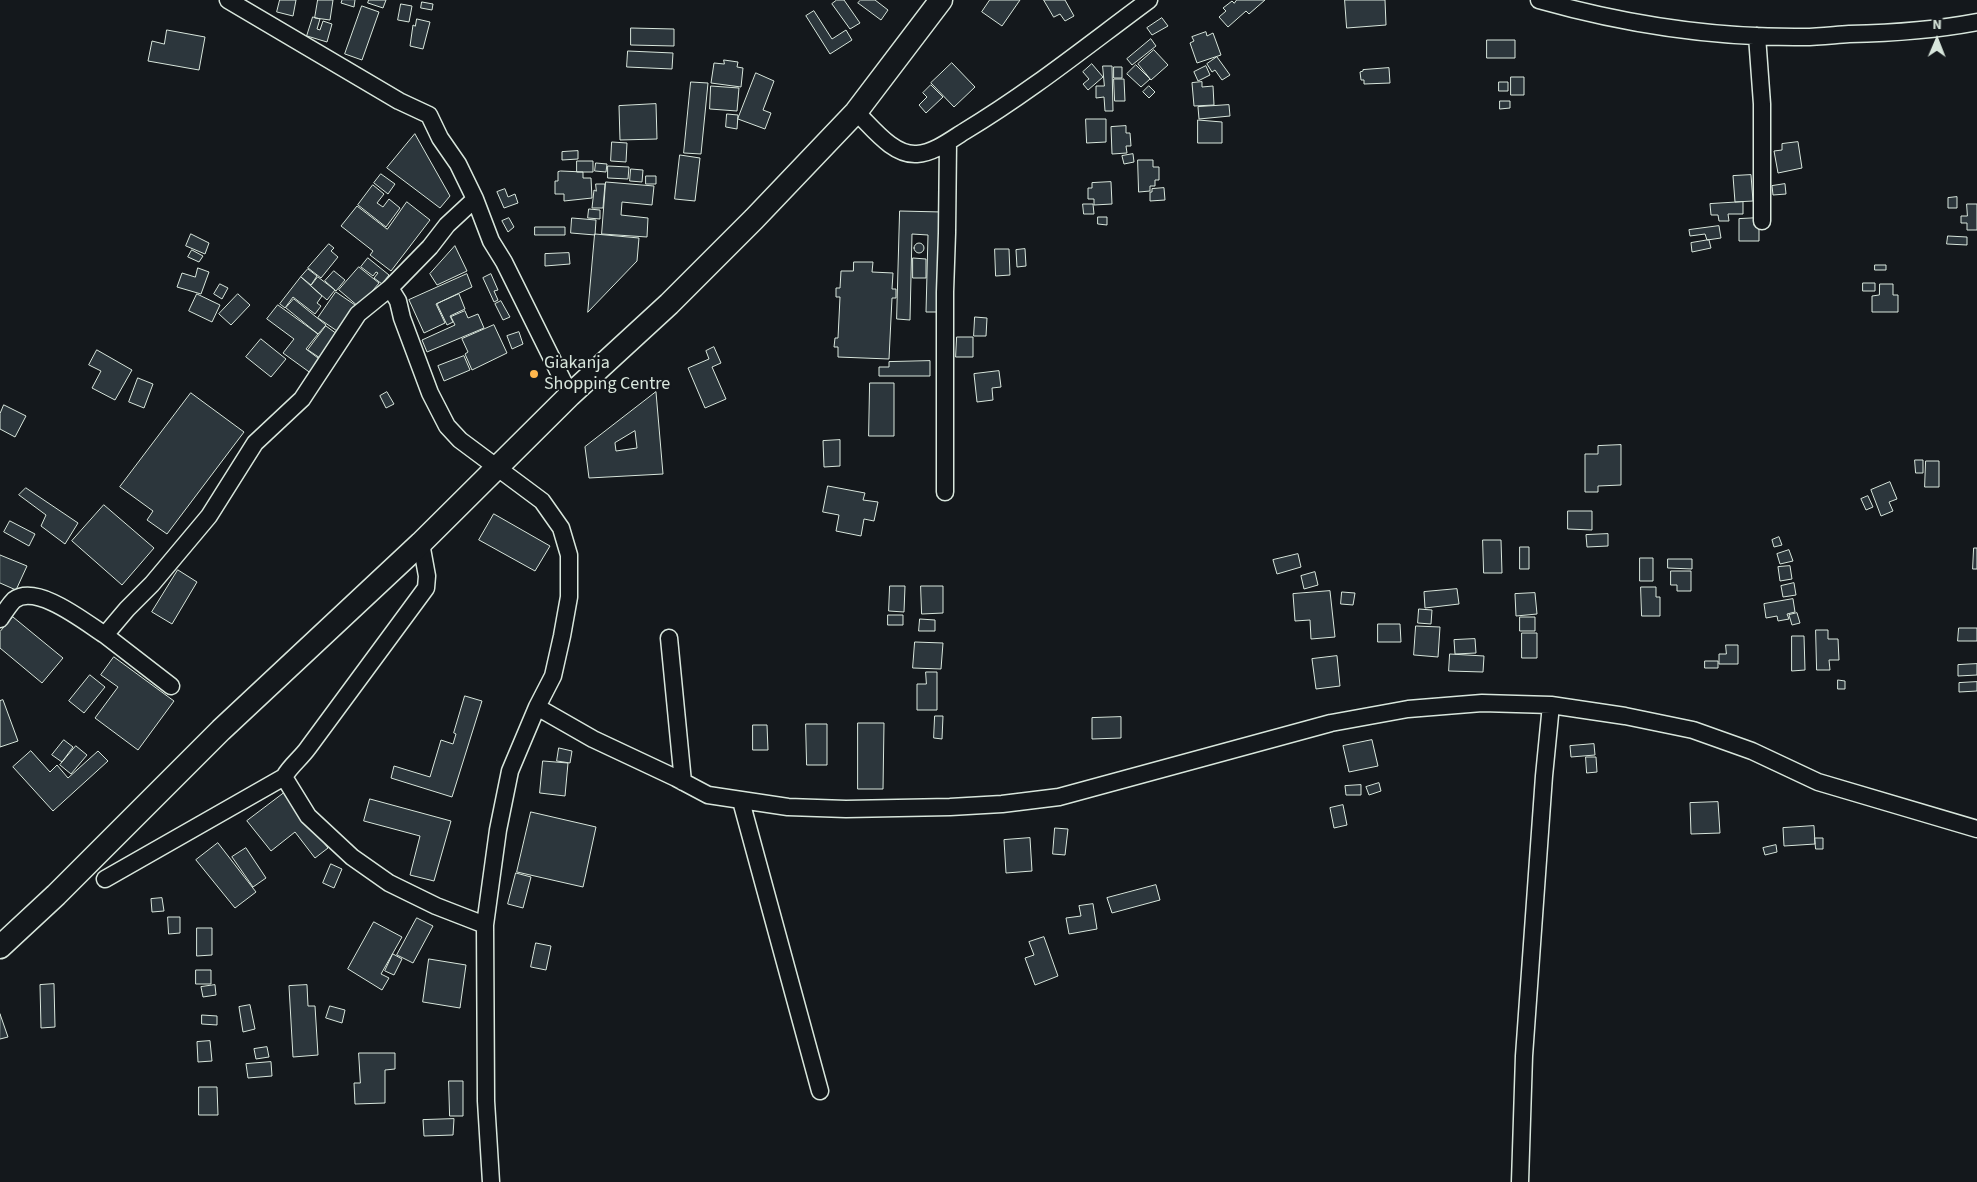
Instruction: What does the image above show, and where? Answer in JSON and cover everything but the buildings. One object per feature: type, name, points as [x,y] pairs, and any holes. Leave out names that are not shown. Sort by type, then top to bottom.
[{"type":"main road","points":[[0,947],[56,895],[221,730],[421,543],[570,395],[669,304],[754,219],[856,112],[941,0]]},
{"type":"street","points":[[228,0],[399,101],[428,115],[440,138],[458,164],[492,241],[570,395]]},
{"type":"street","points":[[856,112],[888,142],[901,151],[917,154],[948,142],[1008,105],[1149,0]]},
{"type":"street","points":[[1539,0],[1579,12],[1647,25],[1757,36],[1805,37],[1897,32],[1977,22]]},
{"type":"street","points":[[1757,36],[1762,104],[1762,221]]},
{"type":"street","points":[[945,492],[945,292],[948,224],[948,142]]},
{"type":"street","points":[[105,635],[127,608],[152,584],[209,516],[255,444],[302,399],[358,314],[390,288],[430,247],[447,225],[475,199]]},
{"type":"street","points":[[390,288],[398,301],[402,318],[430,393],[447,426],[460,440],[542,501],[561,528],[569,555],[569,597],[553,676],[537,707],[510,771],[498,830],[484,925],[486,1101],[491,1182]]},
{"type":"street","points":[[105,879],[284,777],[288,769],[298,762],[426,588],[427,576],[421,543]]},
{"type":"street","points":[[0,619],[15,600],[27,596],[48,599],[105,635],[172,686]]},
{"type":"street","points":[[669,638],[683,782]]},
{"type":"street","points":[[537,707],[593,738],[708,795],[788,807],[846,809],[1002,804],[1059,797],[1341,721],[1408,709],[1472,704],[1551,705],[1625,716],[1693,730],[1752,751],[1818,782],[1977,829]]},
{"type":"street","points":[[1520,1182],[1524,1056],[1544,776],[1551,705]]},
{"type":"street","points":[[284,777],[308,816],[352,857],[389,882],[436,906],[484,925]]},
{"type":"street","points":[[742,801],[820,1091]]},
{"type":"place","name":"Giakanja Shopping Centre","points":[[534,374]]}]
